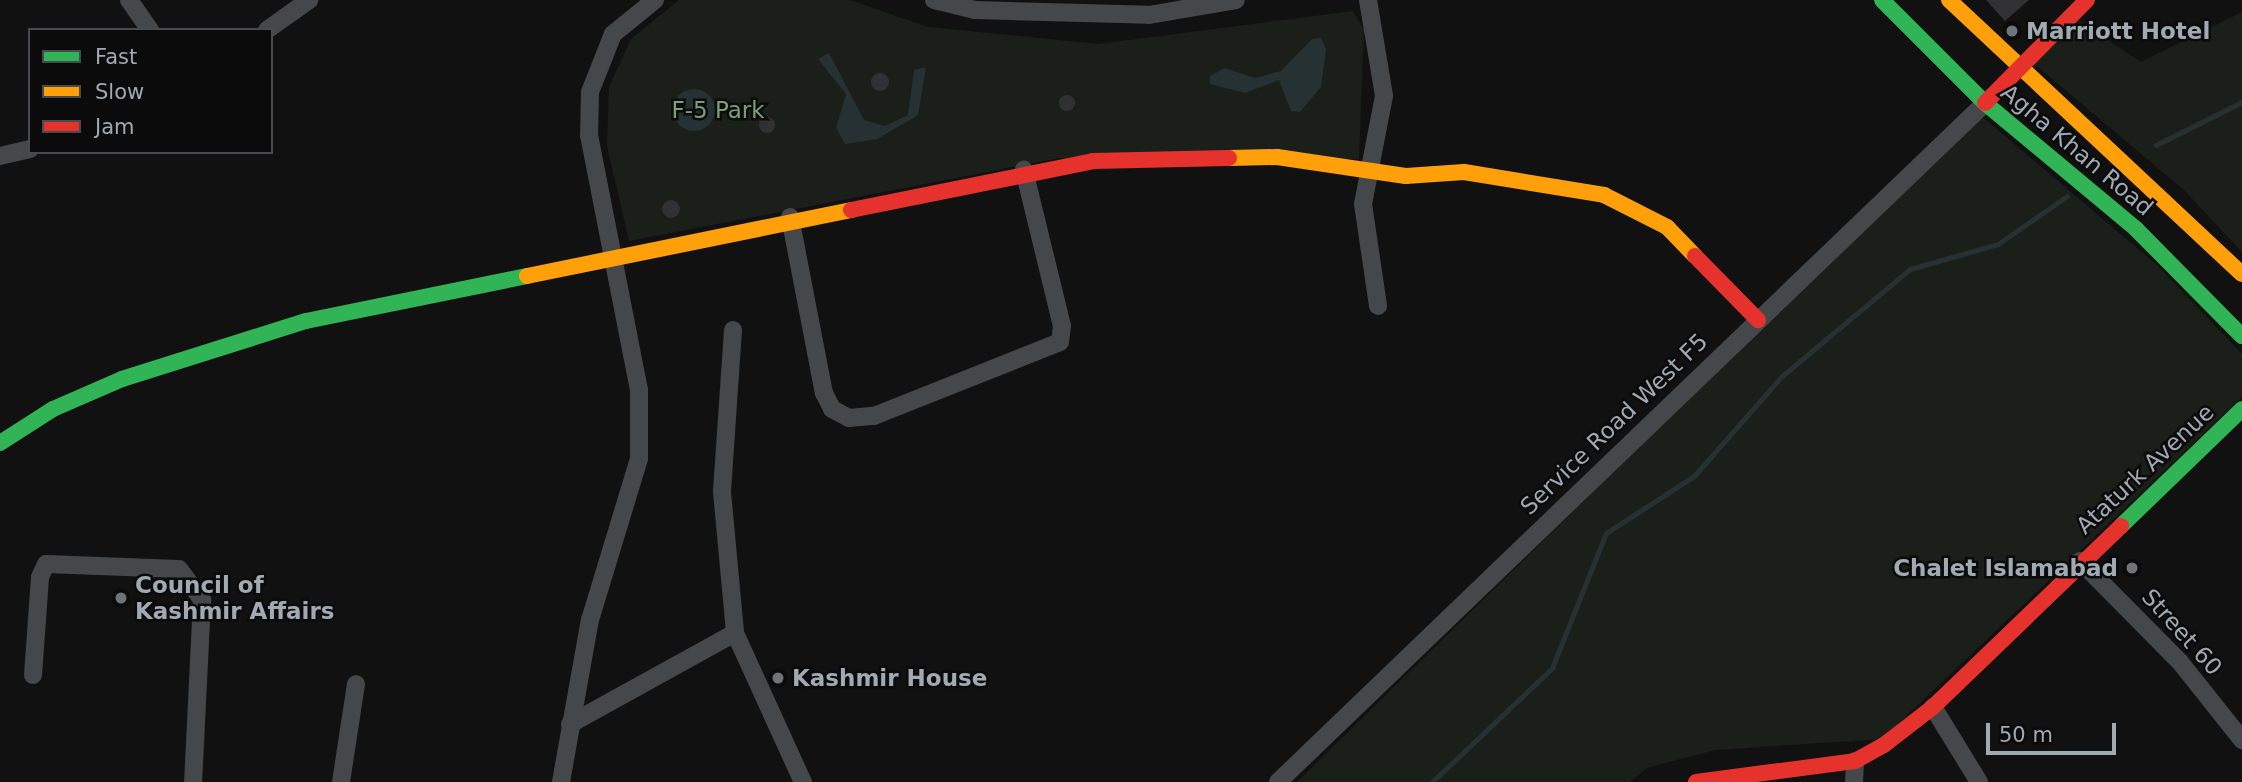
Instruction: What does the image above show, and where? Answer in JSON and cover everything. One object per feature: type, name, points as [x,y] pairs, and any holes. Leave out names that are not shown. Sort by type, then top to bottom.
[{"type":"street","points":[[129,0],[149,28]]},
{"type":"street","points":[[271,28],[309,0]]},
{"type":"street","points":[[561,782],[590,620],[639,458],[639,390],[616,255],[589,136],[590,92],[613,34],[655,0]]},
{"type":"street","points":[[934,0],[975,10],[1149,15],[1236,0]]},
{"type":"street","points":[[1367,0],[1384,96],[1363,204],[1378,306]]},
{"type":"street","name":"Agha Khan Road","points":[[1882,0],[1985,103],[2136,229],[2242,336]]},
{"type":"street","name":"Agha Khan Road","points":[[1950,0],[2018,70],[2242,274]]},
{"type":"street","points":[[1985,103],[2087,0]]},
{"type":"street","name":"Service Road West F5","points":[[1278,782],[1985,103]]},
{"type":"street","points":[[0,156],[28,149]]},
{"type":"street","points":[[0,443],[53,409],[228,341],[402,297],[1024,170],[1093,161],[1278,157],[1371,171],[1464,172],[1604,195],[1667,228],[1758,320]]},
{"type":"street","points":[[790,218],[824,393],[832,409],[849,418],[874,416],[1050,352],[1060,342],[1062,326],[1024,170]]},
{"type":"street","points":[[2213,246],[2242,253]]},
{"type":"street","points":[[733,330],[722,492],[735,633],[803,782]]},
{"type":"street","name":"Ataturk Avenue","points":[[1696,782],[1855,761],[1933,707],[2080,561],[2242,409]]},
{"type":"street","name":"Street 60","points":[[2080,561],[2180,662],[2242,740]]},
{"type":"street","points":[[33,675],[40,577],[46,564],[179,569],[202,600],[193,782]]},
{"type":"street","points":[[570,724],[735,633]]},
{"type":"street","points":[[341,782],[356,684]]},
{"type":"street","points":[[1933,707],[1979,782]]},
{"type":"street","points":[[1854,782],[1855,761]]},
{"type":"green space","name":"F-5 Park","points":[[679,0],[850,0],[928,27],[1098,44],[1353,11],[1364,30],[1359,159],[1060,158],[629,241],[607,146],[609,87],[631,39]]},
{"type":"green space","points":[[2242,12],[2242,252],[2184,190],[2032,62],[2075,18],[2141,62]]},
{"type":"green space","points":[[1979,114],[2157,265],[2242,354],[2242,397],[1882,739],[1715,750],[1647,768],[1630,782],[1297,782]]},
{"type":"shaded area","points":[[1321,38],[1326,49],[1321,87],[1300,112],[1291,111],[1279,80],[1245,93],[1210,84],[1210,76],[1225,68],[1255,78],[1281,71],[1312,39]]},
{"type":"shaded area","points":[[829,53],[864,120],[885,126],[908,115],[914,70],[926,67],[918,115],[877,139],[845,144],[836,128],[846,94],[818,59]]},
{"type":"shaded area","points":[[694,89],[709,95],[715,110],[709,125],[694,131],[679,125],[673,110],[679,95]]},
{"type":"building","points":[[1986,0],[2029,0],[2005,21]]},
{"type":"building","points":[[880,73],[886,76],[889,82],[886,88],[880,91],[874,88],[871,82],[874,76]]},
{"type":"building","points":[[1064,95],[1070,95],[1075,103],[1073,109],[1064,111],[1059,106],[1059,100]]},
{"type":"building","points":[[764,117],[770,117],[775,125],[773,131],[764,133],[759,128],[759,122]]},
{"type":"building","points":[[671,200],[677,203],[680,209],[677,215],[671,218],[665,215],[662,209],[665,203]]},
{"type":"waterway","points":[[2156,145],[2242,102]]},
{"type":"waterway","points":[[1432,782],[1552,668],[1606,533],[1694,476],[1782,376],[1910,269],[1998,244],[2067,196]]},
{"type":"traffic: fast","points":[[1882,0],[1985,103],[2136,229],[2242,336]]},
{"type":"traffic: fast","points":[[0,443],[53,409],[122,379],[306,321],[527,276]]},
{"type":"traffic: fast","points":[[2121,526],[2242,409]]},
{"type":"traffic: slow","points":[[1949,0],[2242,274]]},
{"type":"traffic: slow","points":[[1229,158],[1277,157],[1406,176],[1464,172],[1604,195],[1667,227],[1695,256]]},
{"type":"traffic: slow","points":[[527,276],[851,210]]},
{"type":"traffic: jam","points":[[1985,103],[2087,0]]},
{"type":"traffic: jam","points":[[851,210],[1093,161],[1229,158]]},
{"type":"traffic: jam","points":[[1695,256],[1758,320]]},
{"type":"traffic: jam","points":[[1696,782],[1855,761],[1884,745],[1933,707],[2121,526]]},
{"type":"place","name":"Marriott Hotel","points":[[2012,31]]},
{"type":"place","name":"Chalet Islamabad","points":[[2132,568]]},
{"type":"place","name":"Council of Kashmir Affairs","points":[[121,598]]},
{"type":"place","name":"Kashmir House","points":[[778,678]]}]
